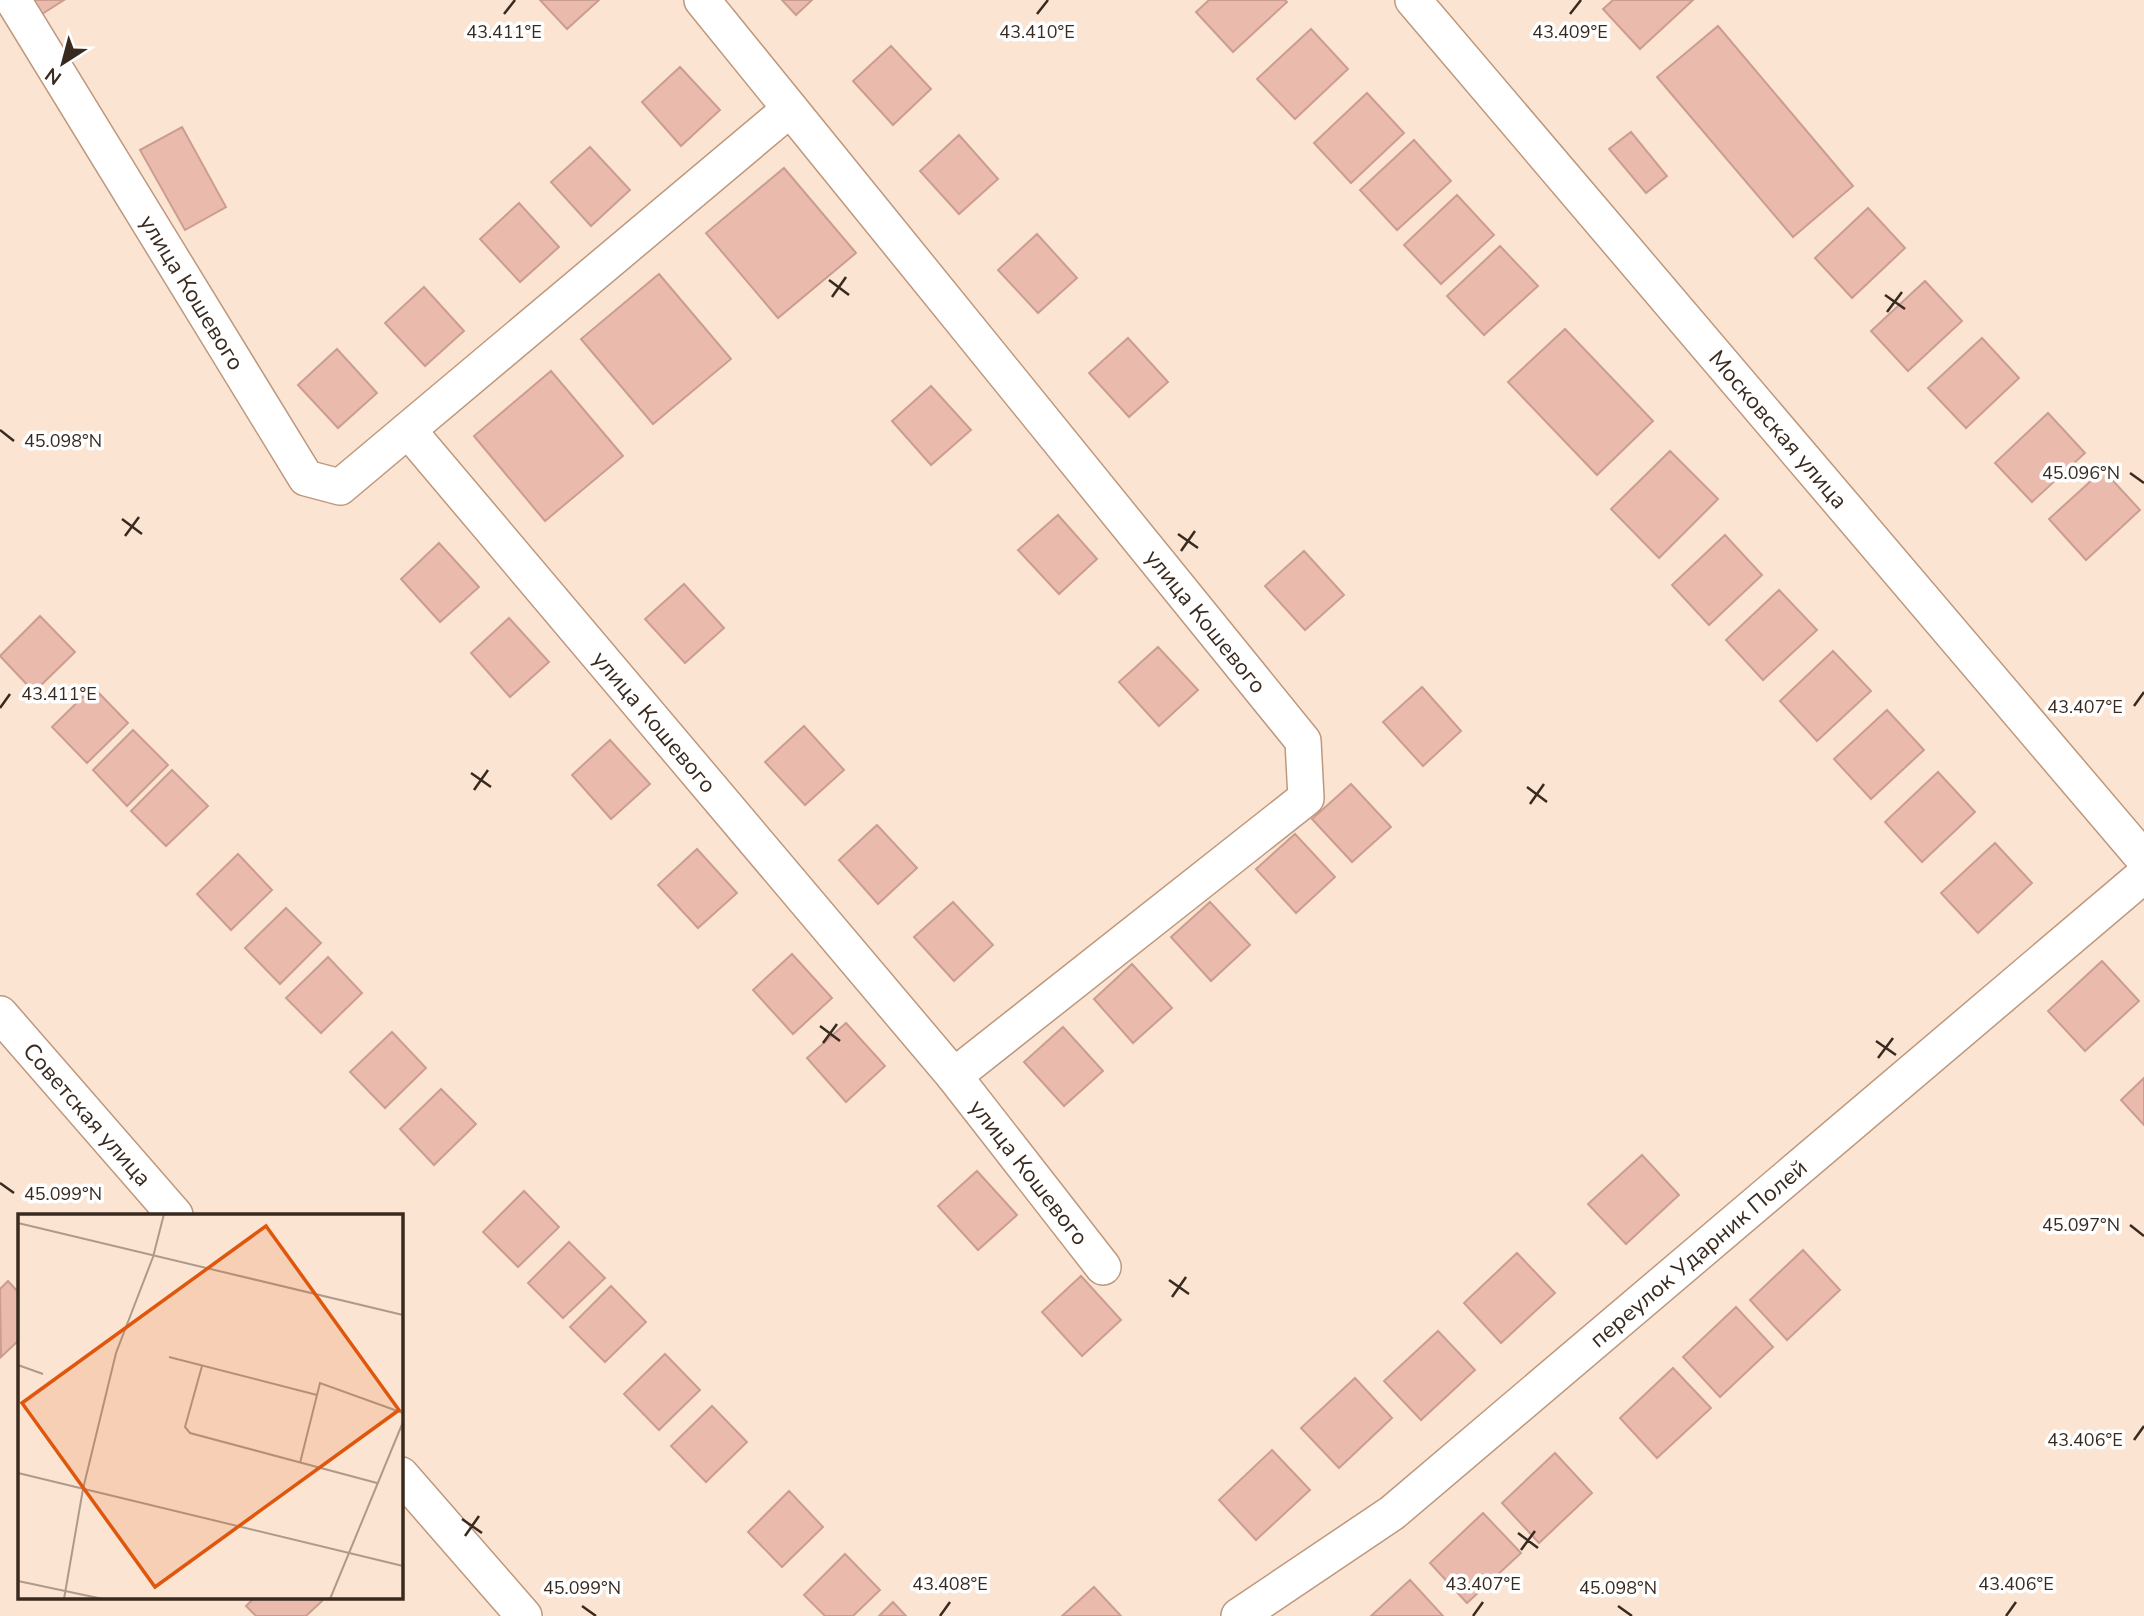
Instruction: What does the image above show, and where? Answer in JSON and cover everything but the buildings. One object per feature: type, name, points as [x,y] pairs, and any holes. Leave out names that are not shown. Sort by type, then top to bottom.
[{"type":"street","name":"улица Кошевого","points":[[13,0],[306,478],[340,487],[790,109]]},
{"type":"street","name":"улица Кошевого","points":[[702,0],[1303,741],[1306,798],[954,1076]]},
{"type":"street","name":"Московская улица","points":[[1413,0],[2144,859]]},
{"type":"street","name":"улица Кошевого","points":[[408,430],[954,1076],[1103,1267]]},
{"type":"street","name":"переулок Ударник Полей","points":[[1239,1616],[1391,1513],[2144,874]]},
{"type":"street","name":"Советская улица","points":[[0,1014],[174,1214]]},
{"type":"street","points":[[402,1476],[524,1616]]}]
